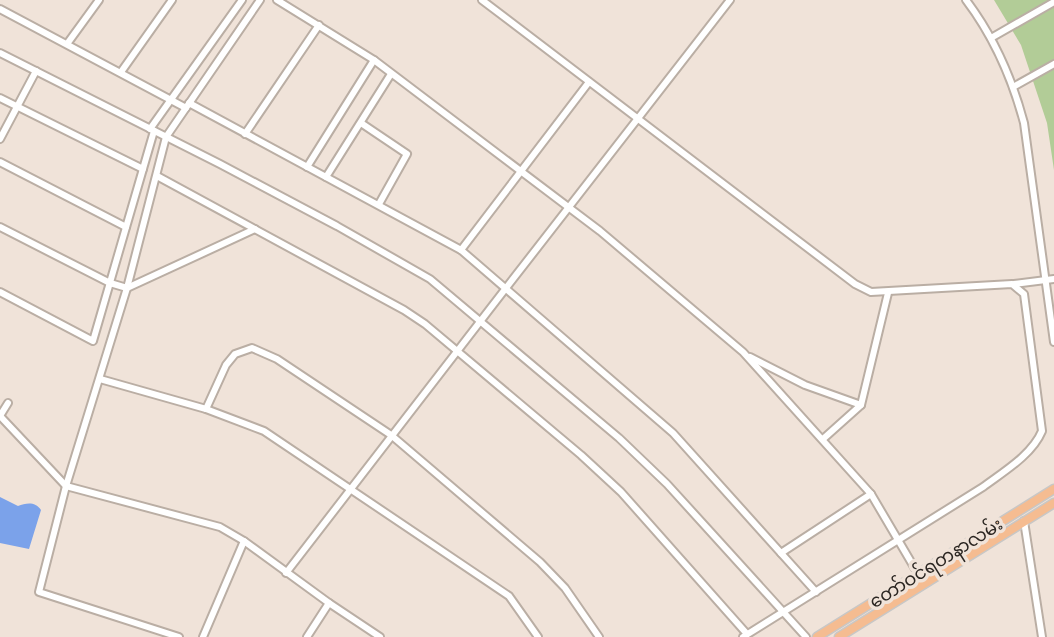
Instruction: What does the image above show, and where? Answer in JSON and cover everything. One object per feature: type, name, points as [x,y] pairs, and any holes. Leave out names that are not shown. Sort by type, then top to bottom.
[{"type":"main road","name":"တော်ဝင်ရတနာလမ်း","points":[[817,637],[1054,489]]},
{"type":"main road","name":"တော်ဝင်ရတနာလမ်း","points":[[839,637],[1054,503]]},
{"type":"street","points":[[67,44],[99,0]]},
{"type":"street","points":[[121,72],[172,0]]},
{"type":"street","points":[[0,292],[93,341],[152,130],[242,0]]},
{"type":"street","points":[[179,637],[39,592],[66,486],[127,288],[166,137],[260,0]]},
{"type":"street","points":[[277,0],[374,60],[600,231],[743,352],[871,494],[924,584]]},
{"type":"street","points":[[482,0],[855,284],[871,292],[888,293],[1054,279]]},
{"type":"street","points":[[286,573],[730,0]]},
{"type":"street","points":[[966,0],[991,38],[1013,87],[1024,123],[1054,342]]},
{"type":"street","points":[[991,38],[1054,2]]},
{"type":"street","points":[[0,9],[172,99],[246,134],[461,250],[673,433],[816,592]]},
{"type":"street","points":[[246,134],[319,25]]},
{"type":"street","points":[[0,52],[166,137],[430,279],[619,438],[667,484],[806,637]]},
{"type":"street","points":[[307,167],[374,60]]},
{"type":"street","points":[[1013,87],[1054,64]]},
{"type":"street","points":[[0,139],[36,71]]},
{"type":"street","points":[[326,177],[391,74]]},
{"type":"street","points":[[461,250],[589,82]]},
{"type":"street","points":[[0,98],[143,169]]},
{"type":"street","points":[[361,123],[407,154],[379,204]]},
{"type":"street","points":[[0,162],[126,227]]},
{"type":"street","points":[[157,176],[404,310],[581,455],[621,492],[745,636],[983,487],[1017,461],[1038,440],[1042,431],[1024,294],[1012,284]]},
{"type":"street","points":[[0,227],[110,283],[127,288],[255,229]]},
{"type":"street","points":[[823,439],[861,405],[888,293]]},
{"type":"street","points":[[206,409],[226,365],[235,354],[251,348],[277,359],[391,435],[540,562],[565,588],[599,637]]},
{"type":"street","points":[[743,352],[805,385],[861,405]]},
{"type":"street","points":[[100,379],[206,409],[264,431],[509,596],[538,637]]},
{"type":"street","points":[[8,403],[0,416],[66,486],[220,527],[380,637]]},
{"type":"street","points":[[780,553],[871,494]]},
{"type":"street","points":[[1024,521],[1042,637]]},
{"type":"street","points":[[203,637],[244,541]]},
{"type":"street","points":[[307,637],[329,603]]},
{"type":"green space","points":[[994,0],[1054,0],[1054,170],[1047,123],[1021,45]]},
{"type":"water","points":[[0,497],[18,506],[33,504],[41,510],[29,549],[0,543]]}]
